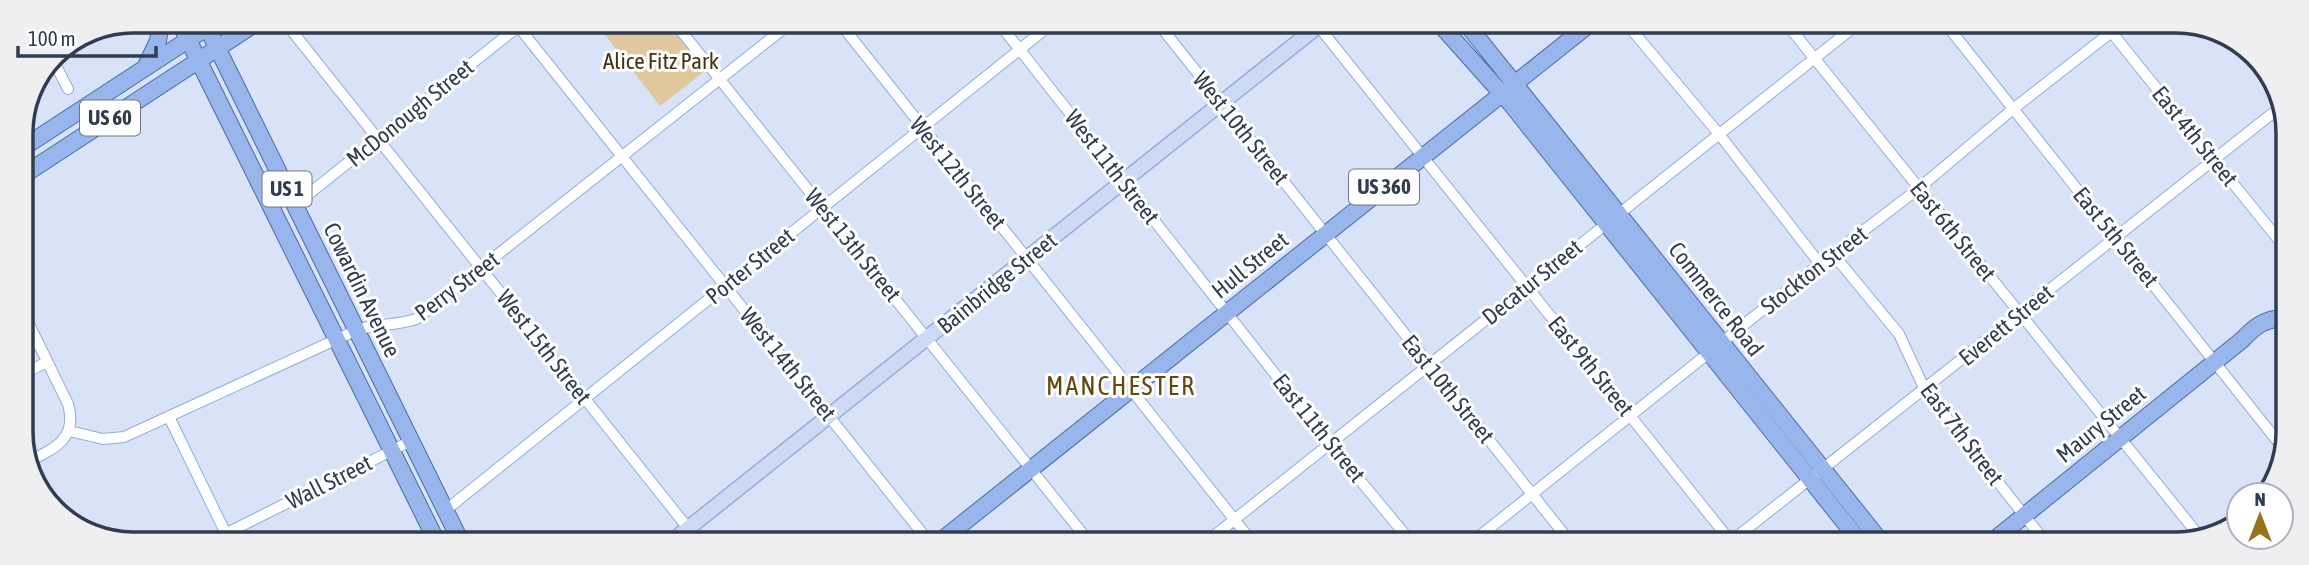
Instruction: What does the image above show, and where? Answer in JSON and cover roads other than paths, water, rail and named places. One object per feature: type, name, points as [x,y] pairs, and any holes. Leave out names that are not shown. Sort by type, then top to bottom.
[{"type":"main road","points":[[145,68],[160,33]]},
{"type":"main road","name":"Cowardin Avenue","points":[[185,33],[432,532]]},
{"type":"main road","name":"US 60","points":[[33,141],[197,33]]},
{"type":"main road","name":"Cowardin Avenue","points":[[212,33],[217,48],[456,532]]},
{"type":"main road","name":"US 60","points":[[33,169],[240,33]]},
{"type":"main road","name":"Commerce Road","points":[[1448,33],[1501,94],[1605,223],[1824,470],[1873,532]]},
{"type":"main road","name":"Commerce Road","points":[[1474,33],[1619,213],[1810,481],[1851,532]]},
{"type":"main road","name":"Hull Street","points":[[951,532],[1578,33]]},
{"type":"main road","name":"Maury Street","points":[[2003,532],[2242,340],[2258,324],[2276,320]]},
{"type":"main road","name":"Maury Street","points":[[2242,340],[2276,328]]},
{"type":"street","name":"West 15th Street","points":[[294,33],[691,532]]},
{"type":"street","name":"McDonough Street","points":[[295,205],[507,33]]},
{"type":"street","name":"West 14th Street","points":[[527,33],[922,532]]},
{"type":"street","name":"West 13th Street","points":[[683,33],[1081,532]]},
{"type":"street","name":"Perry Street","points":[[69,431],[113,439],[124,437],[336,338],[374,324],[402,323],[416,319],[778,33]]},
{"type":"street","name":"West 12th Street","points":[[848,33],[1245,532]]},
{"type":"street","name":"West 11th Street","points":[[1007,33],[1227,312]]},
{"type":"street","name":"Porter Street","points":[[446,510],[1040,33]]},
{"type":"street","name":"West 10th Street","points":[[1166,33],[1326,233]]},
{"type":"street","name":"Bainbridge Street","points":[[684,532],[1308,33]]},
{"type":"street","name":"East 9th Street","points":[[1326,33],[1722,532]]},
{"type":"street","points":[[1634,33],[1719,134],[1820,264]]},
{"type":"street","name":"East 6th Street","points":[[1794,33],[2194,530]]},
{"type":"street","name":"Decatur Street","points":[[1219,532],[1846,33]]},
{"type":"street","name":"East 5th Street","points":[[1953,33],[2275,438]]},
{"type":"street","name":"Stockton Street","points":[[1485,532],[2111,33]]},
{"type":"street","name":"East 4th Street","points":[[2111,33],[2276,238]]},
{"type":"street","points":[[57,68],[68,89]]},
{"type":"street","name":"Everett Street","points":[[1745,532],[2274,112]]},
{"type":"street","name":"East 10th Street","points":[[1326,233],[1562,532]]},
{"type":"street","name":"East 7th Street","points":[[1833,254],[1899,334],[1925,390],[2037,532]]},
{"type":"street","name":"East 11th Street","points":[[1227,312],[1403,532]]},
{"type":"street","points":[[33,333],[68,404],[71,420],[69,431],[58,446],[37,457]]},
{"type":"street","points":[[33,369],[47,362]]},
{"type":"street","points":[[169,417],[225,532]]},
{"type":"street","name":"Wall Street","points":[[239,532],[411,441]]},
{"type":"district","name":"MANCHESTER","points":[[1121,386]]},
{"type":"park label","name":"Alice Fitz Park","points":[[661,61]]}]
